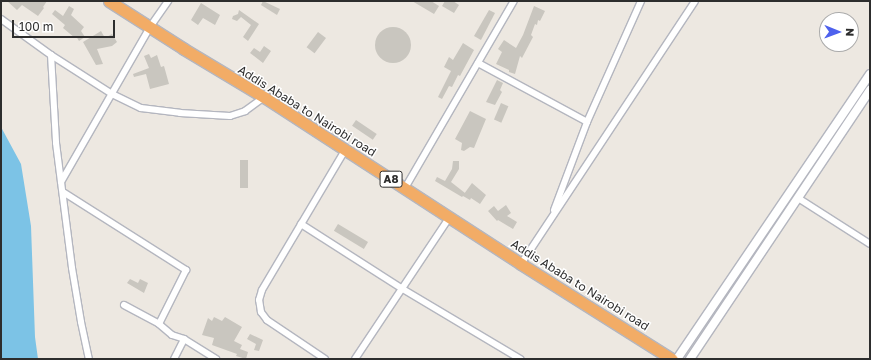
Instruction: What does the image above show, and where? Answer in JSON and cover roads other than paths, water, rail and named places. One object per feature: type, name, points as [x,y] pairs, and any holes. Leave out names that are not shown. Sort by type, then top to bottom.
[{"type":"highway","name":"Addis Ababa to Nairobi road","points":[[109,1],[264,97],[449,218],[672,359]]},
{"type":"street","points":[[61,182],[150,27],[168,1]]},
{"type":"street","points":[[405,188],[514,1]]},
{"type":"street","points":[[551,219],[586,122],[641,1]]},
{"type":"street","points":[[521,264],[695,1]]},
{"type":"street","points":[[1,19],[51,55],[112,94],[141,108],[180,113],[230,116],[245,110],[264,97]]},
{"type":"street","points":[[51,55],[56,143],[72,268],[89,359]]},
{"type":"street","points":[[478,63],[586,122]]},
{"type":"street","points":[[677,359],[870,74]]},
{"type":"street","points":[[690,359],[870,90]]},
{"type":"street","points":[[325,359],[267,320],[261,312],[259,300],[262,290],[345,150]]},
{"type":"street","points":[[63,192],[186,270],[159,324]]},
{"type":"street","points":[[798,198],[870,244]]},
{"type":"street","points":[[356,359],[401,288],[449,218]]},
{"type":"street","points":[[301,224],[401,288],[520,359]]},
{"type":"street","points":[[124,305],[159,324],[172,335],[184,340],[216,359]]},
{"type":"street","points":[[174,359],[184,340]]},
{"type":"water","points":[[1,127],[21,164],[31,226],[35,337],[38,359],[1,359]]}]
